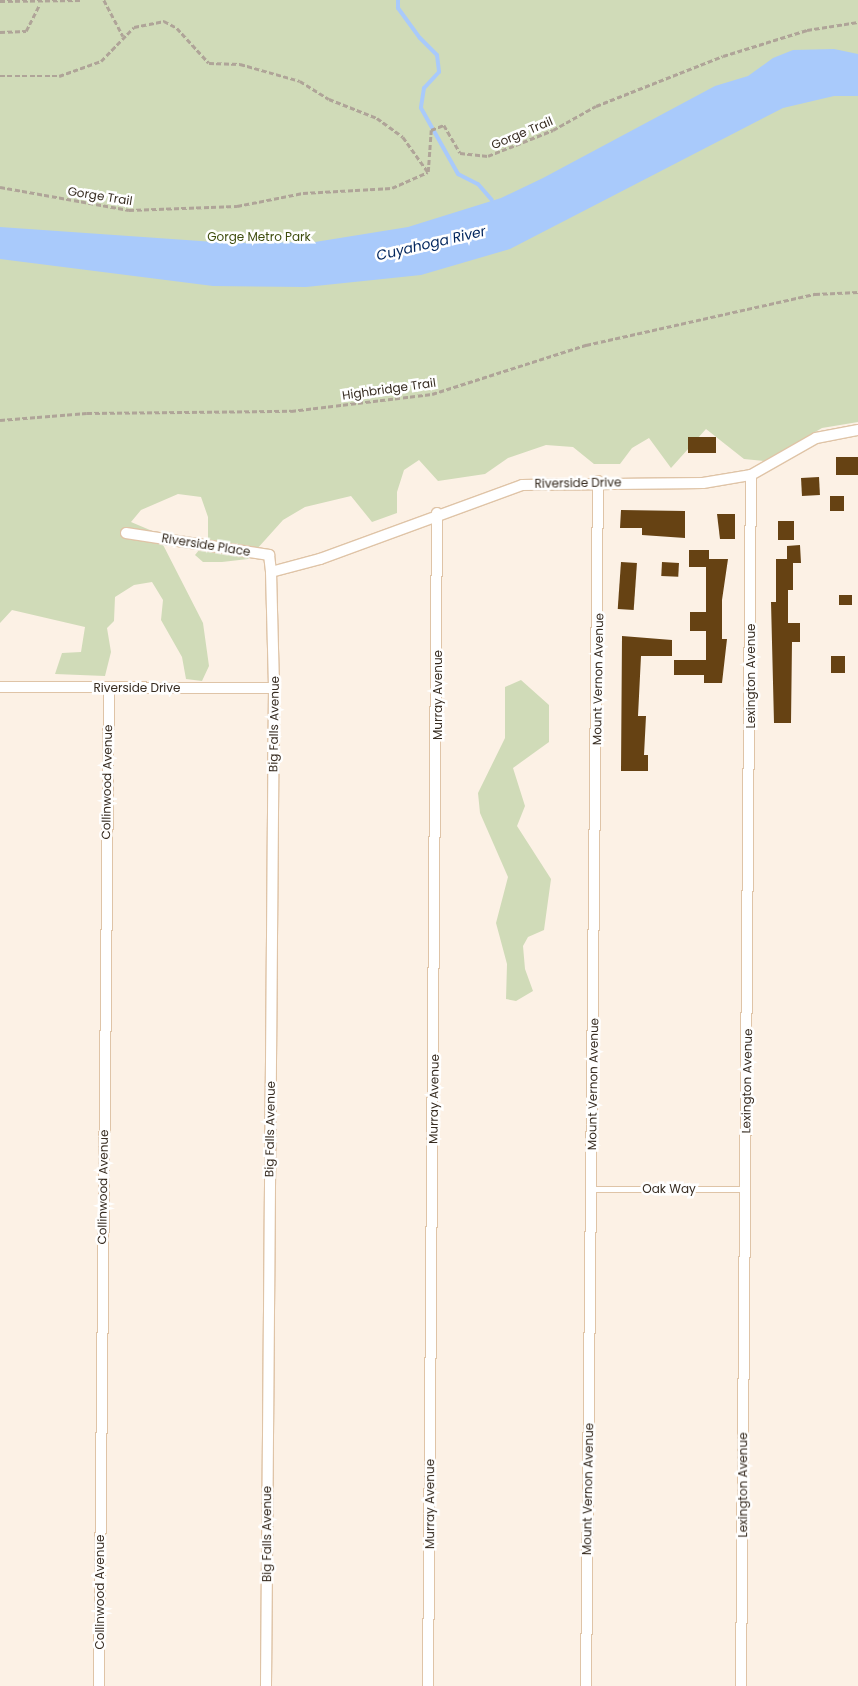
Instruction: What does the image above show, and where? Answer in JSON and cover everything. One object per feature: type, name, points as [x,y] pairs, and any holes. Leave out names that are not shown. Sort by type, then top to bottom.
[{"type":"street","name":"Riverside Drive","points":[[271,572],[320,559],[436,513],[522,484],[598,481],[703,483],[751,475],[816,438],[858,430]]},
{"type":"street","name":"Lexington Avenue","points":[[741,1686],[751,475]]},
{"type":"street","name":"Mount Vernon Avenue","points":[[586,1686],[598,481]]},
{"type":"street","name":"Murray Avenue","points":[[428,1686],[436,513]]},
{"type":"street","name":"Riverside Place","points":[[126,533],[269,554],[271,572]]},
{"type":"street","name":"Big Falls Avenue","points":[[266,1686],[274,688],[271,572]]},
{"type":"street","name":"Riverside Drive","points":[[0,687],[109,689],[274,688]]},
{"type":"street","name":"Collinwood Avenue","points":[[99,1686],[109,689]]},
{"type":"lane","name":"Oak Way","points":[[592,1189],[746,1189]]},
{"type":"path","points":[[0,2],[40,4],[82,0]]},
{"type":"path","points":[[104,0],[123,36]]},
{"type":"path","points":[[0,32],[26,31],[40,4]]},
{"type":"path","points":[[0,76],[59,76],[101,61],[123,36],[144,22],[164,21],[178,28],[209,63],[240,64],[308,84],[329,99],[394,130],[428,172]]},
{"type":"path","name":"Gorge Trail","points":[[0,187],[129,210],[237,206],[303,193],[384,189],[428,172],[431,130],[444,125],[460,153],[488,156],[553,130],[596,106],[723,56],[807,30],[858,22]]},
{"type":"path","name":"Highbridge Trail","points":[[0,420],[88,413],[291,411],[432,394],[586,345],[815,294],[858,292]]},
{"type":"green space","name":"Gorge Metro Park","points":[[0,0],[858,0],[858,422],[822,428],[765,461],[744,459],[706,429],[671,468],[649,438],[632,448],[620,464],[594,464],[573,447],[546,445],[508,458],[485,474],[438,481],[419,460],[404,470],[397,492],[397,513],[372,522],[351,496],[305,507],[283,520],[248,559],[222,562],[203,562],[195,555],[208,539],[208,517],[201,497],[178,494],[141,510],[131,522],[157,533],[203,623],[209,666],[202,681],[186,679],[182,657],[161,620],[163,600],[152,582],[134,585],[115,597],[114,621],[107,628],[111,652],[105,676],[55,674],[62,653],[81,652],[85,627],[12,610],[0,623]]},
{"type":"green space","points":[[521,680],[549,705],[549,742],[513,768],[525,806],[517,826],[551,879],[544,930],[528,937],[523,946],[525,969],[533,991],[516,1001],[506,999],[507,964],[496,923],[508,877],[480,813],[478,793],[505,738],[505,687]]},
{"type":"water","name":"Cuyahoga River","points":[[834,49],[858,54],[858,96],[834,96],[783,108],[510,249],[421,275],[306,287],[213,286],[0,259],[0,227],[229,243],[315,242],[408,227],[501,198],[543,178],[715,86],[748,76],[773,58],[793,50]]},
{"type":"building","points":[[688,437],[716,437],[716,453],[688,453]]},
{"type":"building","points":[[836,457],[858,457],[858,475],[836,475]]},
{"type":"building","points":[[819,477],[820,495],[802,496],[801,478]]},
{"type":"building","points":[[830,496],[844,496],[844,511],[830,511]]},
{"type":"building","points":[[621,510],[685,511],[685,538],[642,535],[642,528],[620,528]]},
{"type":"building","points":[[717,514],[735,514],[735,539],[720,539]]},
{"type":"building","points":[[778,521],[794,521],[794,540],[778,540]]},
{"type":"building","points":[[800,545],[801,563],[793,563],[793,590],[788,590],[788,623],[800,623],[800,642],[792,642],[791,723],[774,723],[771,602],[776,602],[776,559],[787,559],[787,546]]},
{"type":"building","points":[[689,550],[709,550],[709,559],[728,559],[722,600],[722,639],[727,639],[722,683],[704,683],[704,675],[674,675],[674,660],[706,660],[706,631],[690,631],[690,612],[706,612],[706,567],[689,567]]},
{"type":"building","points":[[621,562],[637,563],[634,610],[618,609]]},
{"type":"building","points":[[662,562],[679,563],[678,577],[661,576]]},
{"type":"building","points":[[839,595],[852,595],[852,605],[839,605]]},
{"type":"building","points":[[622,636],[672,640],[672,656],[641,656],[638,716],[646,716],[644,755],[648,755],[648,771],[621,771]]},
{"type":"building","points":[[831,656],[845,656],[845,673],[831,673]]},
{"type":"waterway","points":[[398,0],[398,8],[420,38],[437,55],[439,72],[424,88],[421,108],[458,174],[478,184],[492,200]]}]
